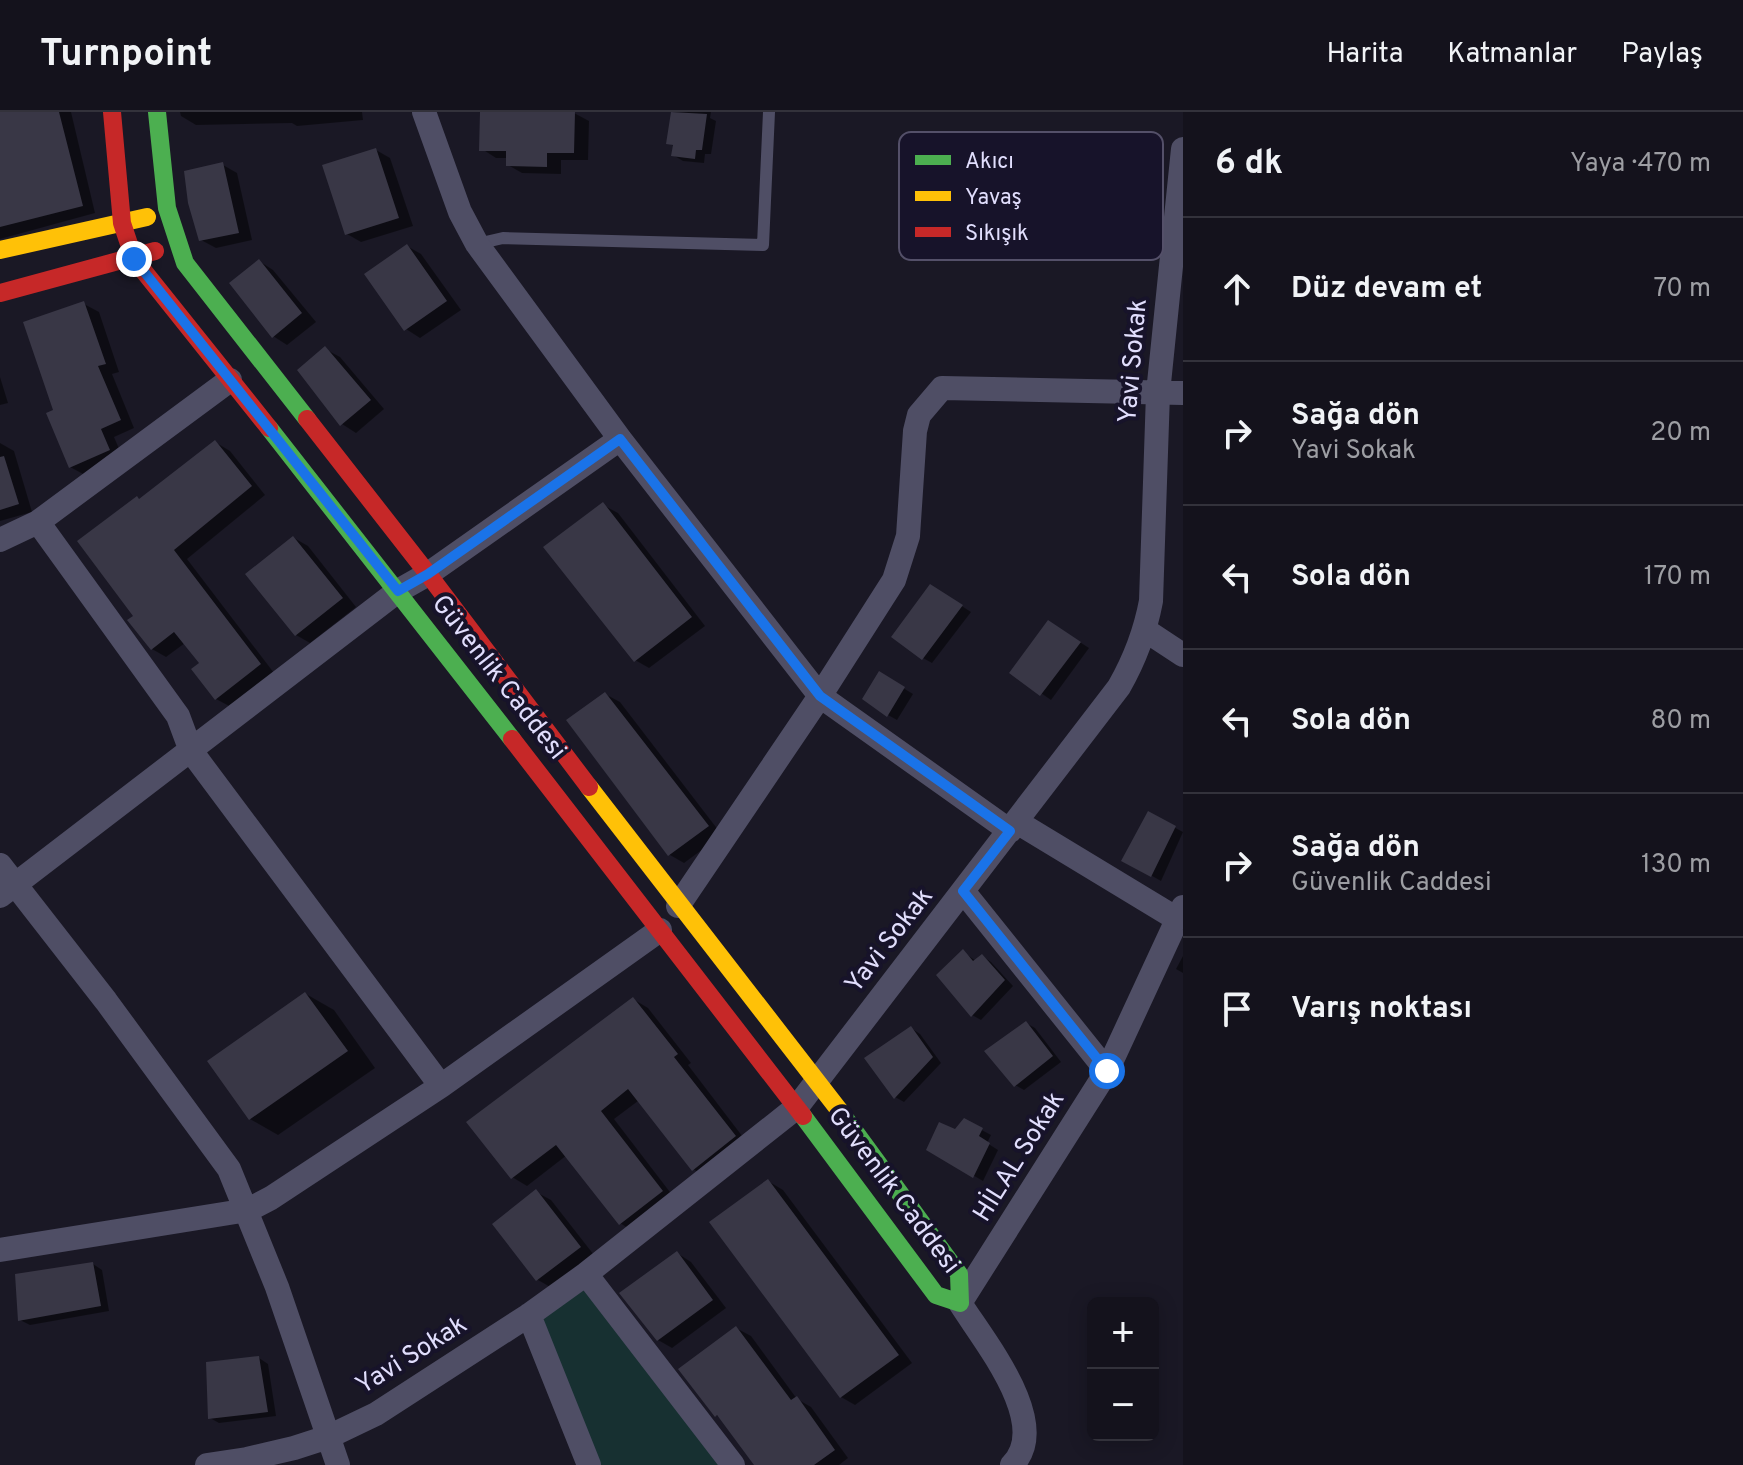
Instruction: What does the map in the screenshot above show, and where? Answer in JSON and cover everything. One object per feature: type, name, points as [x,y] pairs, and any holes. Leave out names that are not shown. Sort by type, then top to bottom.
[{"type":"main road","name":"Güvenlik Caddesi","points":[[112,112],[122,223],[134,259],[398,591],[797,1107],[936,1295],[960,1303],[959,1274],[817,1081],[678,906],[428,574],[199,282],[176,244],[165,212],[157,112]]},
{"type":"main road","points":[[0,250],[165,212]]},
{"type":"main road","points":[[0,293],[134,259],[176,244]]},
{"type":"street","points":[[424,112],[460,212],[477,244],[620,439],[820,696],[1013,826],[1180,913]]},
{"type":"street","name":"Yavi Sokak","points":[[207,1465],[247,1459],[328,1437],[376,1414],[529,1315],[586,1274],[797,1107],[1119,687],[1135,659],[1151,601],[1158,393],[1183,149]]},
{"type":"street","points":[[0,540],[38,522],[230,380]]},
{"type":"street","points":[[678,906],[894,580],[908,536],[915,431],[919,415],[942,388],[1183,393]]},
{"type":"street","points":[[338,1465],[248,1210],[229,1169],[5,881],[191,751],[398,591],[428,574],[620,439]]},
{"type":"street","points":[[38,522],[178,716],[191,751],[441,1086]]},
{"type":"street","points":[[1145,630],[1183,655]]},
{"type":"street","points":[[963,891],[1107,1071]]},
{"type":"street","name":"HİLAL Sokak","points":[[960,1303],[1107,1071],[1180,913]]},
{"type":"street","points":[[0,1250],[248,1210],[441,1086],[660,930]]},
{"type":"street","points":[[586,1274],[733,1465]]},
{"type":"street","points":[[960,1303],[1020,1401],[1024,1436],[1018,1460],[1012,1465]]},
{"type":"street","points":[[529,1315],[589,1465]]},
{"type":"lane","points":[[477,244],[503,238],[763,245],[769,112]]},
{"type":"green space","points":[[586,1274],[733,1465],[589,1465],[529,1315]]},
{"type":"building","points":[[0,112],[59,112],[83,206],[0,227]]},
{"type":"building","points":[[480,112],[575,112],[574,153],[547,153],[547,167],[506,166],[506,151],[479,151]]},
{"type":"building","points":[[671,112],[707,114],[702,150],[696,150],[695,159],[671,156],[673,145],[666,144]]},
{"type":"building","points":[[376,148],[399,218],[345,235],[322,165]]},
{"type":"building","points":[[223,162],[239,233],[199,241],[188,203],[184,171]]},
{"type":"building","points":[[407,244],[447,301],[404,331],[364,274]]},
{"type":"building","points":[[259,259],[302,313],[272,338],[229,283]]},
{"type":"building","points":[[84,301],[106,364],[98,366],[121,420],[101,429],[110,450],[69,468],[46,413],[53,410],[23,322]]},
{"type":"building","points":[[325,346],[371,400],[340,426],[297,370]]},
{"type":"building","points":[[215,440],[252,486],[174,550],[261,664],[215,700],[191,669],[199,663],[174,632],[151,650],[127,620],[133,616],[77,541],[137,496],[139,499]]},
{"type":"building","points":[[4,456],[19,504],[0,510],[0,457]]},
{"type":"building","points":[[603,502],[692,617],[634,662],[543,547]]},
{"type":"building","points":[[293,536],[343,598],[295,636],[245,574]]},
{"type":"building","points":[[930,584],[963,605],[922,660],[891,637]]},
{"type":"building","points":[[1048,620],[1081,642],[1040,696],[1009,673]]},
{"type":"building","points":[[879,671],[905,687],[887,717],[862,699]]},
{"type":"building","points":[[605,692],[709,826],[668,856],[566,720]]},
{"type":"building","points":[[1148,811],[1176,826],[1151,877],[1121,861]]},
{"type":"building","points":[[963,949],[973,961],[982,954],[1005,980],[971,1017],[936,975]]},
{"type":"building","points":[[305,992],[348,1051],[249,1120],[207,1061]]},
{"type":"building","points":[[633,997],[678,1054],[674,1057],[736,1136],[692,1171],[628,1089],[601,1111],[663,1191],[619,1225],[556,1145],[511,1179],[466,1122]]},
{"type":"building","points":[[1026,1021],[1053,1056],[1014,1087],[984,1051]]},
{"type":"building","points":[[911,1026],[933,1057],[894,1099],[864,1058]]},
{"type":"building","points":[[964,1118],[983,1128],[979,1136],[990,1143],[973,1178],[926,1150],[939,1122],[955,1129]]},
{"type":"building","points":[[768,1179],[899,1355],[840,1398],[709,1222]]},
{"type":"building","points":[[536,1189],[581,1247],[536,1281],[492,1224]]},
{"type":"building","points":[[677,1251],[713,1300],[657,1341],[619,1293]]},
{"type":"building","points":[[93,1262],[101,1306],[18,1321],[15,1274]]},
{"type":"building","points":[[736,1326],[791,1400],[797,1396],[835,1450],[814,1465],[754,1465],[678,1369]]},
{"type":"building","points":[[259,1356],[268,1412],[208,1419],[206,1362]]},
{"type":"traffic: fast","points":[[157,112],[167,208],[185,263],[307,419]]},
{"type":"traffic: fast","points":[[269,428],[512,739]]},
{"type":"traffic: fast","points":[[803,1116],[936,1295],[960,1303],[959,1274],[839,1110]]},
{"type":"traffic: slow","points":[[0,250],[147,217]]},
{"type":"traffic: slow","points":[[589,787],[839,1110]]},
{"type":"traffic: jam","points":[[112,112],[122,223],[134,259],[269,428]]},
{"type":"traffic: jam","points":[[0,293],[155,251]]},
{"type":"traffic: jam","points":[[307,419],[589,787]]},
{"type":"traffic: jam","points":[[512,739],[803,1116]]},
{"type":"route","points":[[134,259],[398,591],[428,574],[620,439],[820,696],[1010,831],[963,891],[1107,1071]]}]
